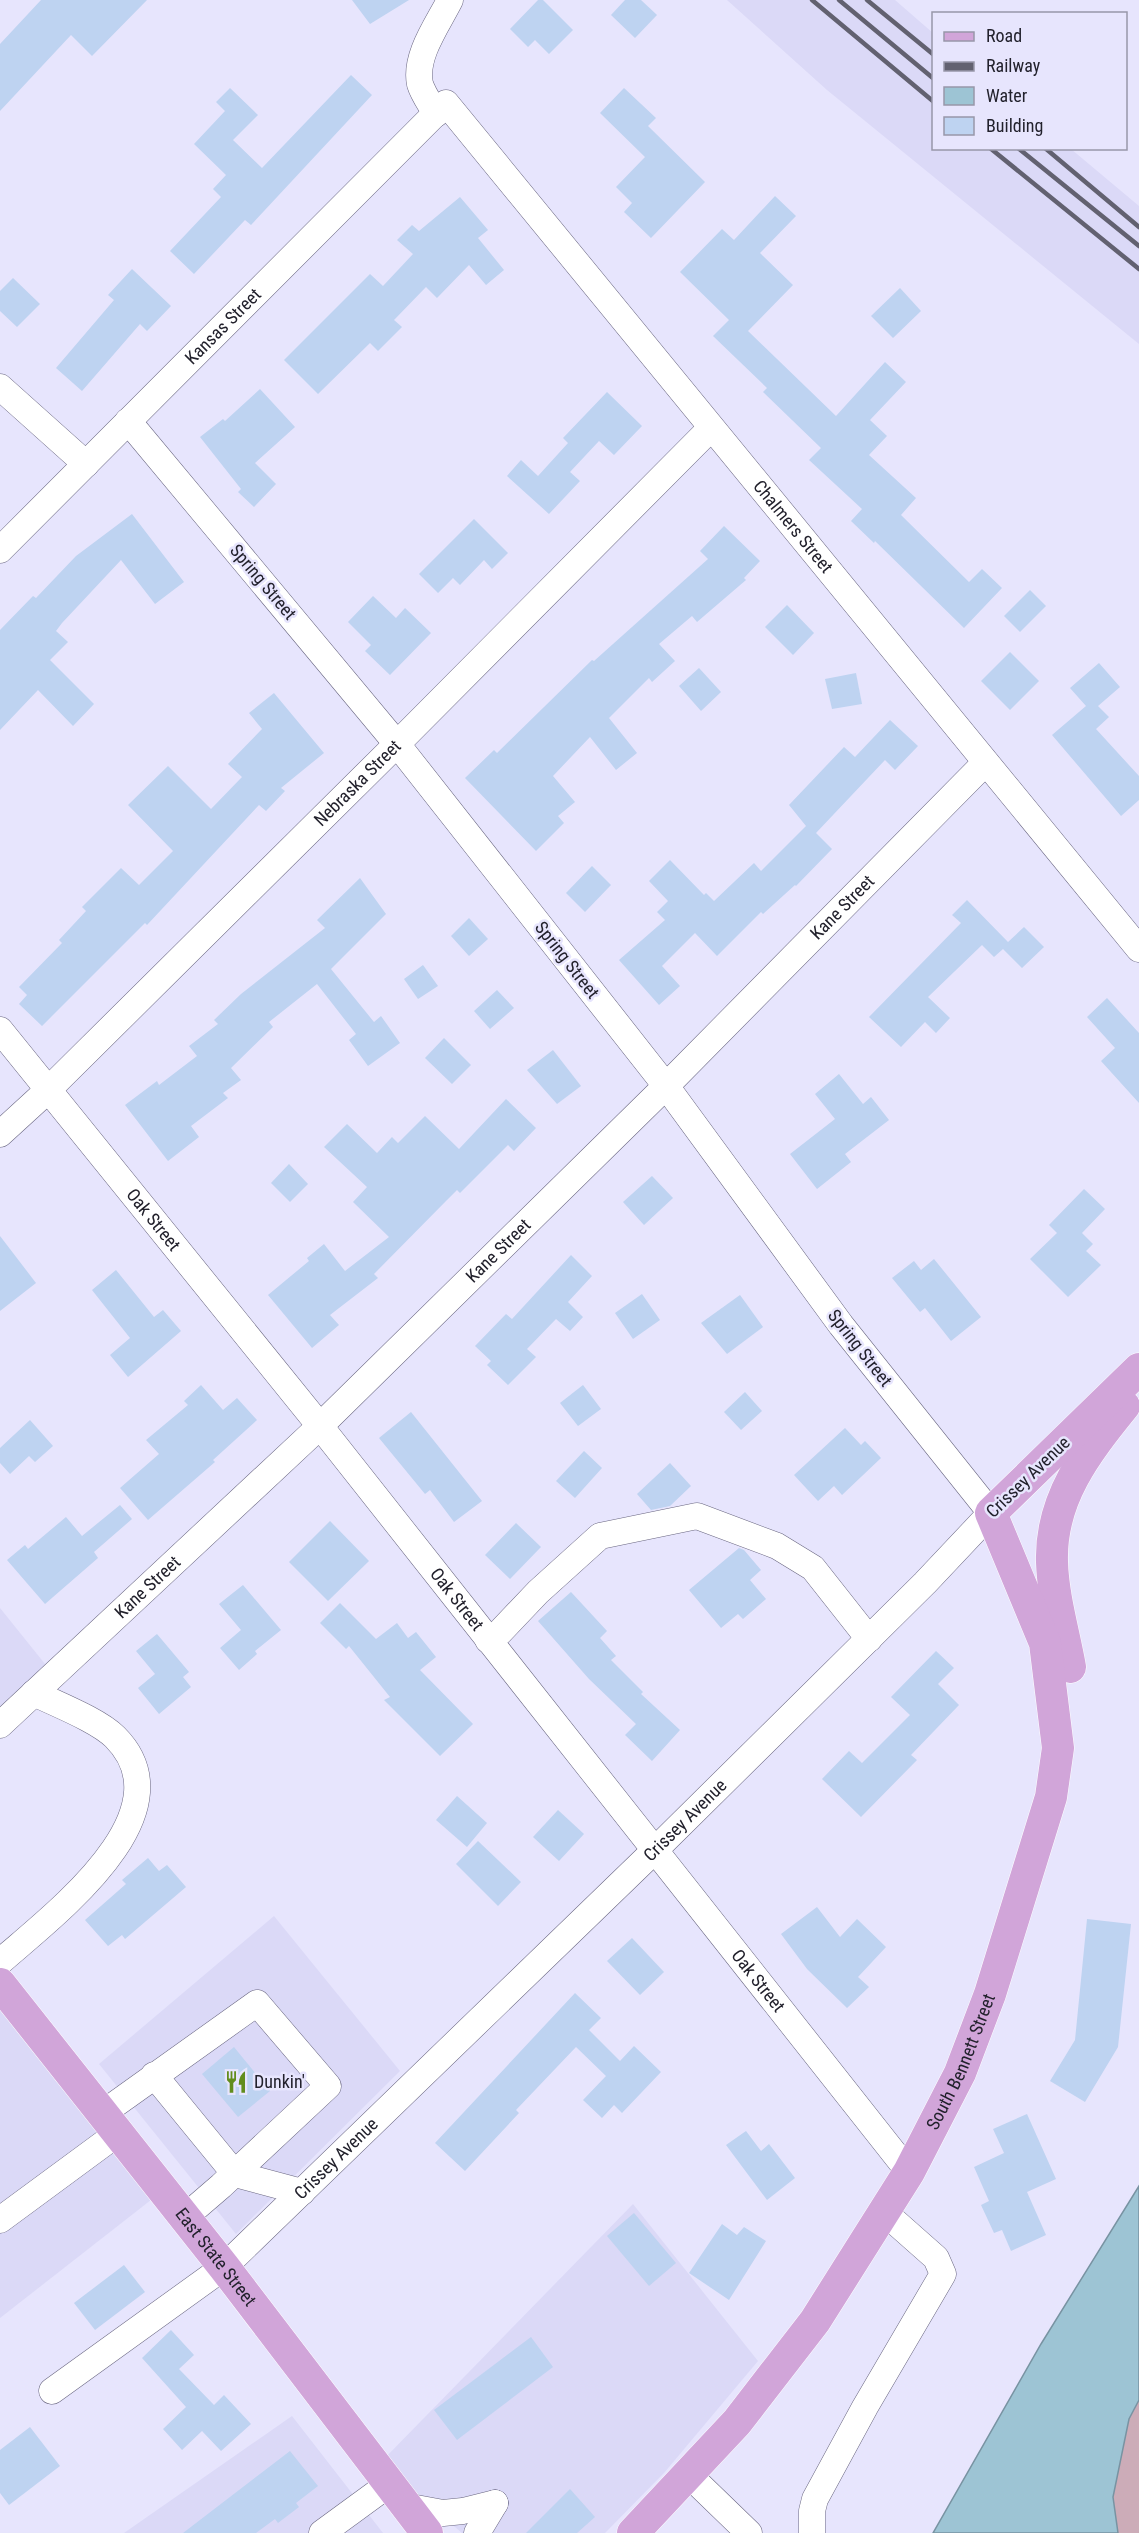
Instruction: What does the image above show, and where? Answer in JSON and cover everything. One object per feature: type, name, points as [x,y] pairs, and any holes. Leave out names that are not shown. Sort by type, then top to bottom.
[{"type":"main road","name":"Crissey Avenue","points":[[991,1513],[1139,1369]]},
{"type":"main road","points":[[1058,1748],[1068,1707],[1070,1667],[1052,1563],[1054,1527],[1067,1486],[1099,1437],[1139,1388]]},
{"type":"main road","name":"South Bennett Street","points":[[633,2533],[736,2422],[815,2321],[909,2172],[960,2073],[990,1994],[1051,1797],[1058,1748],[1045,1643],[991,1513]]},
{"type":"main road","name":"East State Street","points":[[0,1984],[224,2267],[427,2533]]},
{"type":"street","name":"Chalmers Street","points":[[450,0],[424,50],[419,76],[421,87],[711,428],[1139,949]]},
{"type":"street","name":"Kansas Street","points":[[0,550],[441,108]]},
{"type":"street","points":[[0,387],[86,464]]},
{"type":"street","name":"Spring Street","points":[[128,421],[398,744],[666,1086],[841,1325],[991,1513]]},
{"type":"street","name":"Nebraska Street","points":[[0,1134],[47,1091],[398,744],[711,428]]},
{"type":"street","name":"Kane Street","points":[[0,1725],[320,1426],[666,1086],[985,763]]},
{"type":"street","name":"Oak Street","points":[[0,1030],[320,1426],[909,2172]]},
{"type":"street","name":"Crissey Avenue","points":[[52,2391],[224,2267],[654,1851],[869,1639],[991,1513]]},
{"type":"street","points":[[488,1640],[500,1632],[538,1592],[600,1536],[697,1516],[777,1546],[813,1568],[869,1639]]},
{"type":"street","points":[[0,1962],[68,1902],[107,1860],[132,1817],[139,1784],[131,1758],[114,1736],[34,1693]]},
{"type":"street","points":[[0,2220],[110,2123],[154,2075],[258,2003],[328,2086],[235,2174],[185,2217]]},
{"type":"street","points":[[154,2075],[235,2174],[302,2192]]},
{"type":"street","points":[[812,2533],[812,2511],[815,2499],[865,2407],[943,2274],[936,2258],[884,2212]]},
{"type":"street","points":[[687,2474],[749,2533]]},
{"type":"street","points":[[322,2533],[397,2495],[443,2513],[463,2511],[495,2503],[477,2533]]},
{"type":"shaded area","points":[[727,0],[895,0],[932,32],[932,150],[1072,150],[1139,206],[1139,344],[827,90]]},
{"type":"shaded area","points":[[0,1608],[49,1669],[0,1715]]},
{"type":"shaded area","points":[[274,1916],[400,2071],[236,2234],[99,2064]]},
{"type":"shaded area","points":[[0,1994],[156,2196],[0,2318]]},
{"type":"shaded area","points":[[633,2204],[758,2361],[664,2473],[605,2533],[462,2533],[380,2463]]},
{"type":"shaded area","points":[[1139,2400],[1139,2533],[1118,2533],[1113,2497],[1129,2419]]},
{"type":"shaded area","points":[[292,2416],[383,2533],[124,2533]]},
{"type":"water","points":[[1139,2186],[1139,2400],[1129,2419],[1113,2497],[1118,2533],[933,2533],[1041,2344]]},
{"type":"building","points":[[41,0],[147,0],[92,56],[71,35],[0,111],[0,44]]},
{"type":"building","points":[[352,0],[409,0],[370,24]]},
{"type":"building","points":[[538,0],[543,0],[573,30],[549,54],[535,40],[528,47],[510,29]]},
{"type":"building","points":[[625,0],[641,0],[657,15],[635,38],[611,15]]},
{"type":"building","points":[[351,75],[372,95],[251,225],[245,220],[194,274],[170,251],[221,197],[213,189],[226,175],[194,144],[225,111],[216,102],[230,88],[258,115],[233,140],[262,168]]},
{"type":"building","points":[[624,88],[656,118],[648,126],[705,182],[651,238],[624,212],[632,203],[616,187],[645,157],[600,113]]},
{"type":"building","points":[[775,196],[796,216],[760,253],[793,285],[748,331],[836,416],[885,362],[906,382],[870,420],[887,436],[869,455],[916,498],[901,515],[969,582],[982,569],[1002,588],[964,628],[875,541],[874,543],[851,521],[862,509],[809,460],[821,448],[763,392],[767,388],[713,336],[729,320],[680,272],[722,229],[734,240]]},
{"type":"building","points":[[460,197],[488,230],[478,238],[504,270],[486,285],[469,265],[437,298],[426,287],[394,320],[402,327],[378,351],[370,343],[318,394],[284,360],[370,274],[383,286],[413,254],[397,240],[412,225],[419,231]]},
{"type":"building","points":[[132,269],[171,306],[147,331],[140,324],[82,391],[56,368],[114,300],[108,295]]},
{"type":"building","points":[[13,278],[40,304],[17,327],[0,311],[0,291]]},
{"type":"building","points":[[900,288],[921,311],[893,338],[871,316]]},
{"type":"building","points":[[260,389],[295,427],[255,463],[276,484],[254,507],[238,492],[241,489],[200,437],[223,419],[225,421]]},
{"type":"building","points":[[607,392],[642,426],[614,455],[599,441],[570,472],[580,481],[549,514],[507,476],[521,460],[538,476],[568,443],[563,438]]},
{"type":"building","points":[[132,514],[184,582],[155,604],[121,560],[56,631],[68,642],[50,660],[94,704],[73,726],[38,690],[0,730],[0,630],[33,596],[36,598],[76,556]]},
{"type":"building","points":[[474,519],[508,553],[492,569],[484,560],[460,585],[453,578],[438,593],[419,574]]},
{"type":"building","points":[[724,526],[760,561],[744,578],[746,580],[697,622],[692,616],[659,644],[675,661],[652,682],[649,678],[609,718],[637,753],[616,770],[590,737],[553,776],[575,802],[558,816],[564,823],[536,851],[465,778],[494,750],[497,753],[592,660],[594,661],[708,559],[700,551]]},
{"type":"building","points":[[1030,590],[1046,606],[1020,632],[1004,616]]},
{"type":"building","points":[[373,596],[396,618],[405,608],[431,633],[390,675],[365,651],[371,645],[348,622]]},
{"type":"building","points":[[787,605],[814,633],[793,655],[765,627]]},
{"type":"building","points":[[1010,652],[1039,681],[1010,710],[981,681]]},
{"type":"building","points":[[1099,663],[1120,687],[1098,706],[1109,717],[1096,729],[1139,776],[1139,800],[1121,816],[1052,735],[1086,706],[1070,688]]},
{"type":"building","points":[[699,668],[721,692],[701,711],[679,686]]},
{"type":"building","points":[[856,673],[862,704],[832,709],[825,679]]},
{"type":"building","points":[[274,693],[324,753],[281,788],[285,791],[266,811],[259,805],[147,925],[145,923],[42,1026],[19,1004],[27,995],[19,987],[62,943],[59,940],[86,911],[82,907],[121,868],[139,885],[173,851],[128,805],[168,766],[211,809],[242,777],[228,764],[262,729],[249,713]]},
{"type":"building","points":[[890,720],[918,746],[895,770],[885,760],[816,833],[832,849],[796,886],[763,914],[761,912],[717,956],[695,933],[662,966],[680,986],[659,1005],[619,960],[665,920],[657,912],[668,901],[649,881],[670,860],[704,895],[706,893],[714,901],[754,863],[761,871],[806,826],[789,805],[844,747],[855,757]]},
{"type":"building","points":[[592,866],[611,885],[585,912],[566,893]]},
{"type":"building","points":[[360,878],[386,914],[331,969],[374,1022],[381,1016],[400,1043],[368,1066],[349,1040],[356,1034],[317,984],[269,1022],[273,1027],[231,1068],[241,1080],[223,1093],[228,1098],[191,1126],[199,1137],[168,1161],[125,1105],[157,1081],[159,1085],[197,1056],[189,1046],[218,1024],[214,1020],[241,994],[325,928],[317,920]]},
{"type":"building","points":[[967,900],[1008,942],[1024,927],[1044,947],[1022,968],[1003,949],[994,957],[982,945],[928,997],[950,1018],[936,1033],[925,1022],[901,1047],[869,1017],[961,923],[952,915]]},
{"type":"building","points":[[469,918],[488,939],[469,956],[451,936]]},
{"type":"building","points":[[423,965],[438,986],[418,999],[404,979]]},
{"type":"building","points":[[497,990],[514,1008],[490,1029],[474,1011]]},
{"type":"building","points":[[1107,998],[1139,1033],[1139,1103],[1101,1061],[1115,1048],[1087,1017]]},
{"type":"building","points":[[444,1038],[471,1065],[452,1084],[425,1058]]},
{"type":"building","points":[[553,1050],[581,1086],[557,1104],[527,1070]]},
{"type":"building","points":[[839,1074],[863,1104],[871,1097],[889,1120],[845,1154],[851,1162],[817,1189],[790,1154],[835,1119],[815,1094]]},
{"type":"building","points":[[506,1099],[536,1128],[514,1151],[508,1145],[460,1193],[457,1190],[374,1274],[378,1278],[330,1315],[339,1325],[312,1348],[268,1295],[309,1261],[307,1258],[324,1244],[345,1271],[389,1237],[353,1202],[367,1187],[324,1147],[347,1124],[377,1153],[392,1137],[398,1143],[425,1116],[459,1149]]},
{"type":"building","points":[[289,1164],[308,1184],[290,1202],[271,1183]]},
{"type":"building","points":[[652,1176],[673,1198],[644,1225],[623,1202]]},
{"type":"building","points":[[1084,1189],[1105,1209],[1082,1233],[1093,1244],[1086,1251],[1101,1265],[1068,1297],[1030,1259],[1057,1233],[1049,1225]]},
{"type":"building","points":[[0,1236],[36,1283],[0,1311]]},
{"type":"building","points":[[571,1255],[592,1276],[568,1302],[583,1317],[570,1331],[556,1319],[527,1349],[536,1357],[508,1385],[487,1365],[491,1361],[475,1346],[506,1314],[512,1319]]},
{"type":"building","points":[[934,1259],[981,1317],[951,1341],[925,1308],[920,1312],[892,1278],[914,1261],[921,1270]]},
{"type":"building","points":[[116,1270],[154,1317],[163,1310],[181,1331],[128,1377],[110,1355],[130,1338],[92,1290]]},
{"type":"building","points":[[642,1294],[660,1320],[633,1339],[615,1313]]},
{"type":"building","points":[[740,1295],[763,1327],[727,1354],[701,1323]]},
{"type":"building","points":[[201,1385],[223,1410],[237,1398],[257,1420],[213,1460],[215,1462],[148,1520],[120,1488],[159,1454],[146,1440],[188,1405],[184,1401]]},
{"type":"building","points":[[583,1385],[601,1409],[578,1426],[560,1403]]},
{"type":"building","points":[[745,1392],[762,1411],[741,1430],[724,1412]]},
{"type":"building","points":[[411,1412],[482,1501],[454,1522],[430,1490],[425,1494],[379,1438]]},
{"type":"building","points":[[30,1420],[53,1446],[35,1462],[29,1456],[10,1474],[0,1463],[0,1448]]},
{"type":"building","points":[[845,1428],[861,1445],[865,1441],[881,1458],[842,1495],[834,1486],[818,1501],[794,1475]]},
{"type":"building","points":[[584,1451],[602,1468],[575,1498],[556,1481]]},
{"type":"building","points":[[670,1463],[691,1486],[670,1506],[651,1510],[637,1494]]},
{"type":"building","points":[[120,1505],[132,1519],[94,1552],[98,1558],[45,1604],[7,1560],[25,1545],[28,1549],[66,1517],[82,1536]]},
{"type":"building","points":[[330,1521],[369,1561],[328,1601],[289,1562]]},
{"type":"building","points":[[516,1523],[541,1547],[510,1579],[485,1555]]},
{"type":"building","points":[[739,1548],[744,1550],[761,1570],[750,1580],[766,1599],[743,1619],[738,1614],[721,1628],[689,1590]]},
{"type":"building","points":[[243,1585],[281,1630],[255,1651],[257,1654],[239,1670],[220,1648],[241,1630],[219,1604]]},
{"type":"building","points":[[571,1592],[607,1631],[600,1638],[616,1656],[611,1660],[643,1692],[641,1694],[680,1730],[652,1761],[625,1735],[636,1724],[589,1679],[538,1621]]},
{"type":"building","points":[[340,1603],[376,1639],[397,1623],[408,1638],[416,1632],[436,1657],[420,1670],[473,1724],[440,1756],[384,1700],[390,1697],[349,1646],[346,1649],[320,1623]]},
{"type":"building","points":[[157,1634],[189,1672],[183,1677],[191,1687],[159,1714],[138,1688],[155,1674],[136,1651]]},
{"type":"building","points":[[936,1651],[954,1668],[938,1684],[959,1705],[911,1755],[917,1760],[861,1817],[822,1779],[849,1751],[862,1763],[910,1715],[891,1697]]},
{"type":"building","points":[[457,1796],[487,1823],[467,1847],[436,1820]]},
{"type":"building","points":[[558,1810],[584,1834],[559,1861],[533,1837]]},
{"type":"building","points":[[478,1841],[521,1882],[498,1906],[456,1864]]},
{"type":"building","points":[[148,1858],[159,1871],[167,1865],[186,1887],[125,1939],[122,1935],[108,1946],[85,1920],[126,1884],[122,1880]]},
{"type":"building","points":[[817,1907],[840,1937],[857,1919],[886,1947],[858,1977],[869,1987],[847,2008],[807,1969],[781,1934]]},
{"type":"building","points":[[1087,1919],[1131,1924],[1118,2047],[1085,2102],[1050,2081],[1075,2040]]},
{"type":"building","points":[[632,1938],[664,1972],[640,1995],[607,1961]]},
{"type":"building","points":[[575,1993],[601,2018],[589,2030],[620,2061],[634,2046],[661,2072],[622,2113],[614,2105],[602,2118],[583,2100],[606,2076],[576,2047],[516,2110],[519,2113],[465,2171],[435,2143]]},
{"type":"building","name":"Dunkin'","points":[[234,2047],[270,2091],[238,2117],[202,2074]]},
{"type":"building","points":[[1027,2114],[1056,2179],[1027,2192],[1046,2235],[1011,2251],[1002,2230],[994,2233],[981,2205],[989,2201],[974,2167],[1004,2153],[993,2129]]},
{"type":"building","points":[[746,2131],[761,2151],[769,2144],[795,2178],[767,2200],[726,2145]]},
{"type":"building","points":[[634,2213],[676,2263],[649,2286],[607,2236]]},
{"type":"building","points":[[722,2224],[737,2235],[744,2227],[766,2241],[729,2300],[689,2273]]},
{"type":"building","points":[[124,2265],[145,2292],[95,2330],[74,2303]]},
{"type":"building","points":[[171,2330],[194,2355],[179,2369],[214,2405],[224,2395],[251,2424],[221,2451],[202,2431],[182,2450],[163,2429],[186,2407],[142,2358]]},
{"type":"building","points":[[531,2337],[553,2367],[457,2440],[434,2410]]},
{"type":"building","points":[[30,2427],[60,2466],[9,2505],[0,2493],[0,2450]]},
{"type":"building","points":[[290,2451],[318,2486],[296,2503],[299,2507],[278,2523],[275,2519],[256,2533],[183,2533]]},
{"type":"building","points":[[570,2489],[595,2517],[577,2533],[526,2533]]},
{"type":"railway","points":[[812,0],[932,100]]},
{"type":"railway","points":[[839,0],[932,77]]},
{"type":"railway","points":[[867,0],[932,53]]},
{"type":"railway","points":[[992,150],[1139,269]]},
{"type":"railway","points":[[1020,150],[1139,246]]},
{"type":"railway","points":[[1047,150],[1139,227]]},
{"type":"place","name":"Dunkin'","points":[[236,2082]]}]
